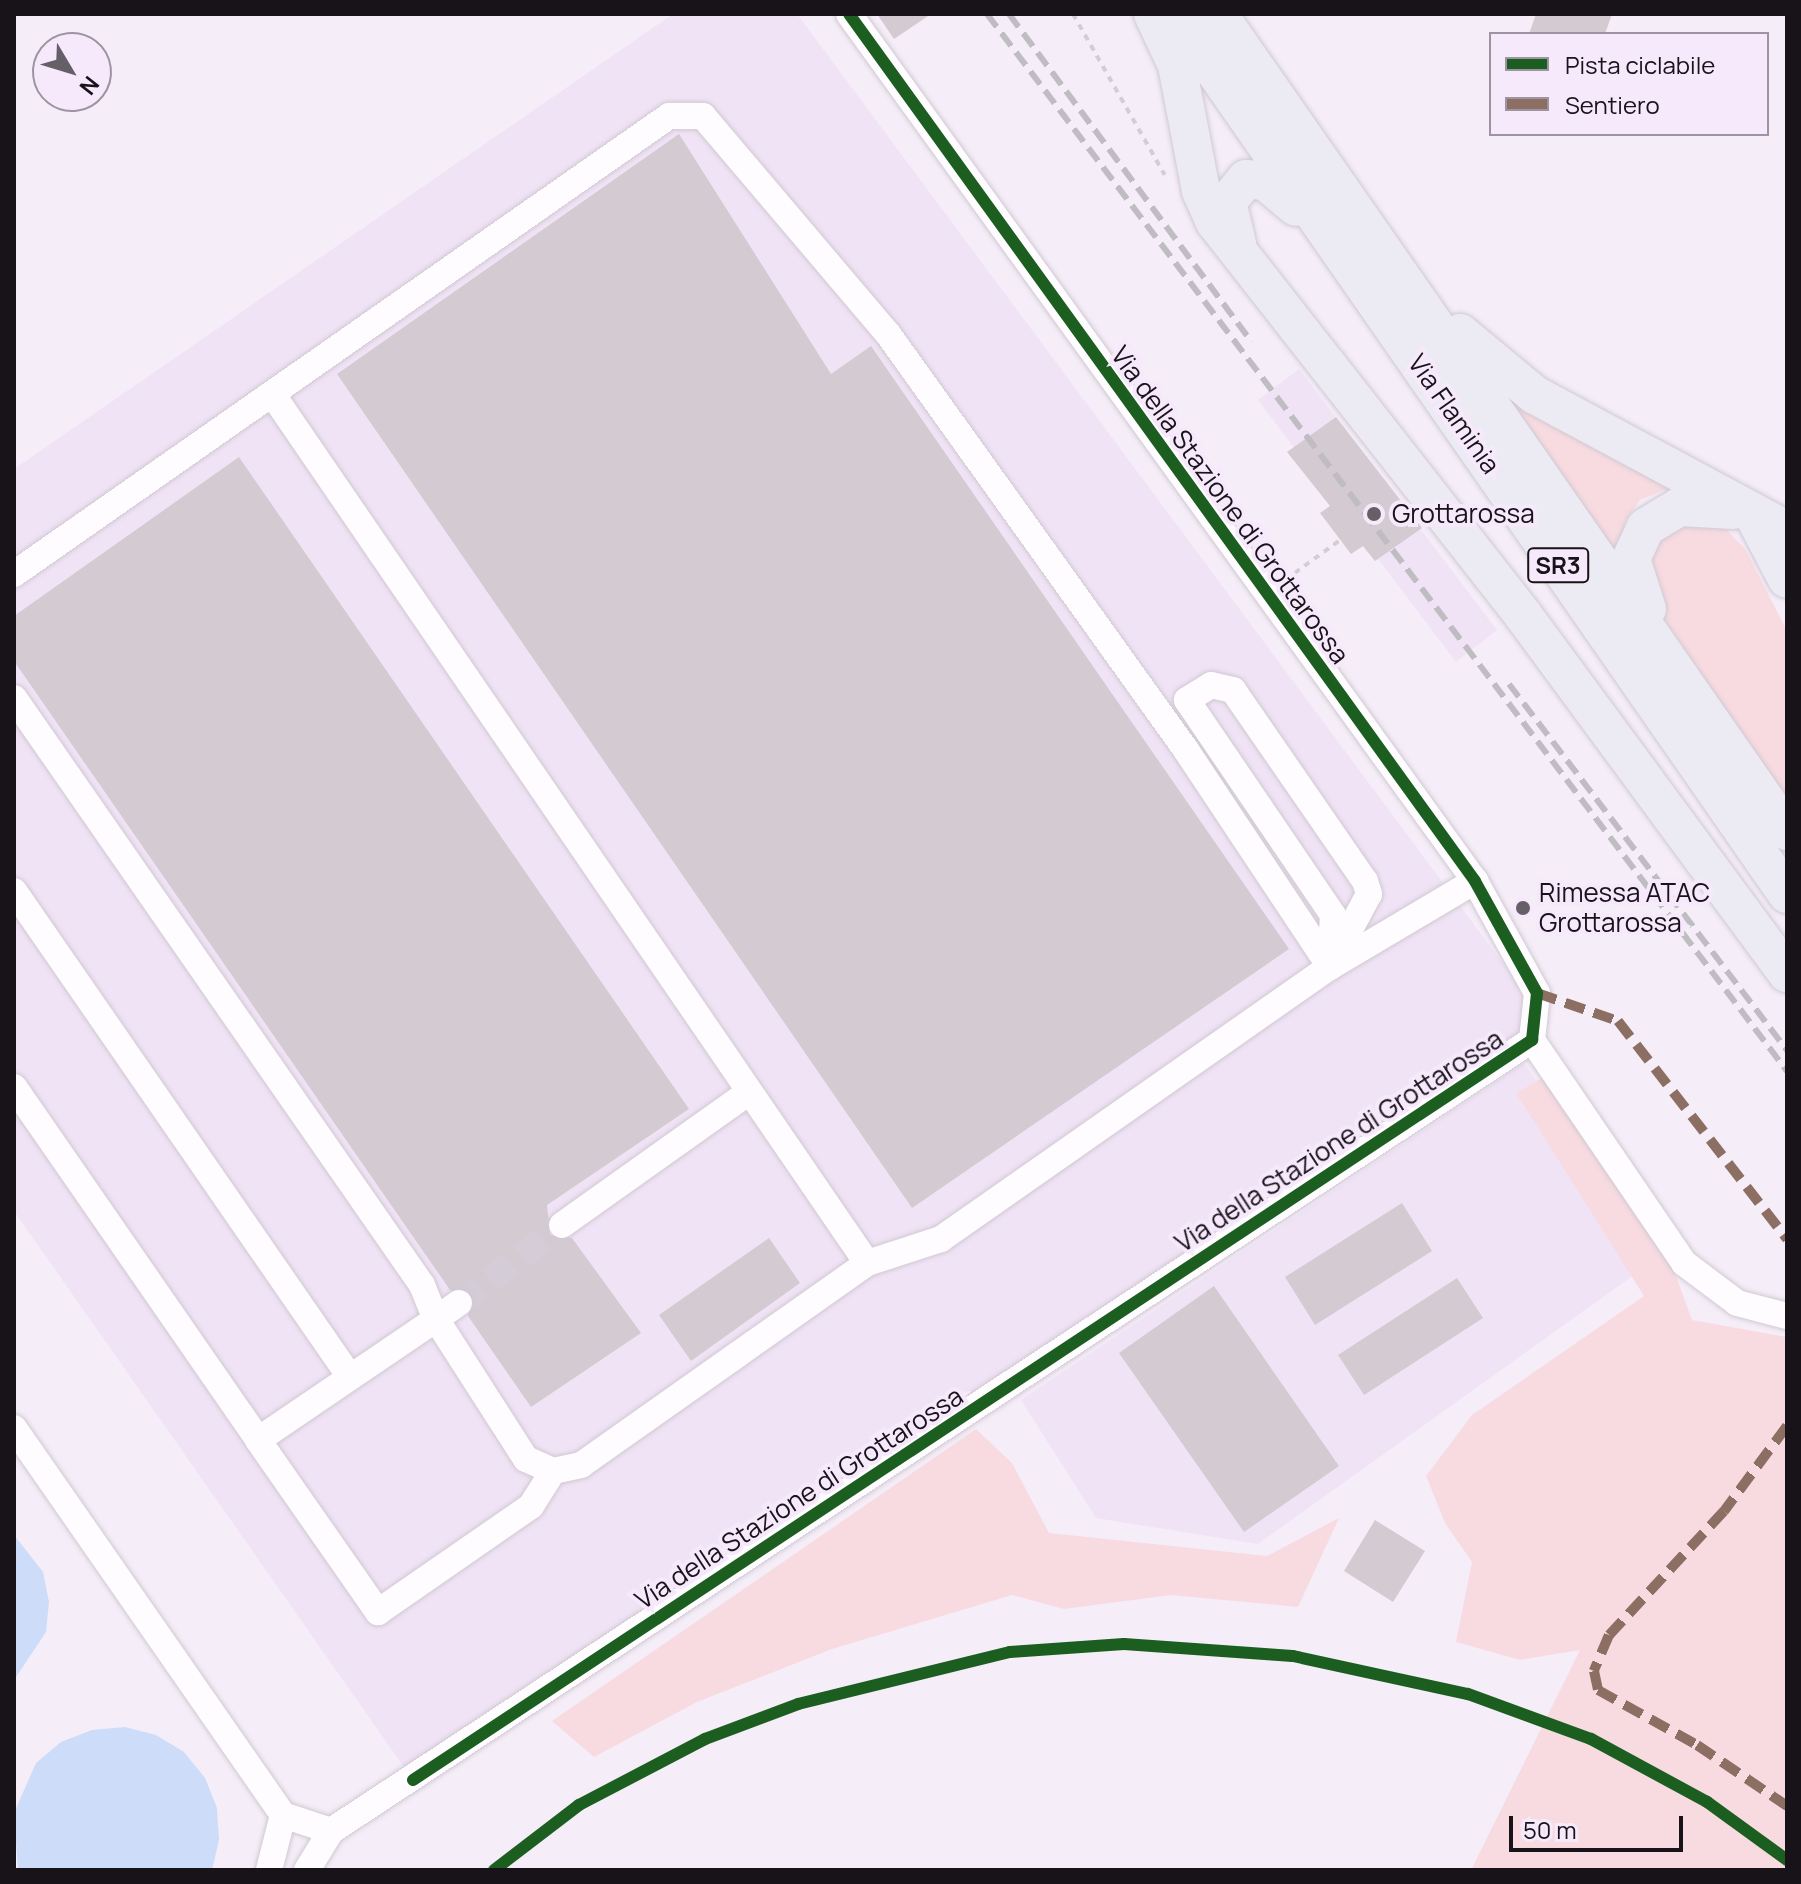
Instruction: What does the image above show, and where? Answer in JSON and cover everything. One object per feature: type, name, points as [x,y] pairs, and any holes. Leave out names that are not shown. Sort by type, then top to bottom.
[{"type":"highway","points":[[1153,14],[1179,73],[1201,191],[1215,222],[1604,725],[1787,973]]},
{"type":"highway","name":"Via Flaminia","points":[[1175,14],[1787,894]]},
{"type":"highway","name":"Via Flaminia","points":[[1218,14],[1368,234],[1667,655],[1787,831]]},
{"type":"highway","points":[[1243,257],[1226,208],[1229,195],[1246,179],[1265,181],[1329,238]]},
{"type":"highway","points":[[1368,234],[1504,374],[1753,514],[1787,530]]},
{"type":"highway","points":[[1667,655],[1632,570],[1638,537],[1654,519],[1679,507],[1753,514]]},
{"type":"highway","points":[[1753,514],[1787,579]]},
{"type":"street","name":"Via della Stazione di Grottarossa","points":[[331,1831],[413,1780],[1532,1040],[1537,993],[1475,881],[849,14]]},
{"type":"street","points":[[14,574],[669,116],[703,116],[888,334],[1186,750],[1330,967]]},
{"type":"street","points":[[273,395],[867,1263]]},
{"type":"street","points":[[1211,685],[1233,690],[1365,881],[1369,894],[1330,967],[1333,915],[1187,700],[1211,685]]},
{"type":"street","points":[[14,698],[422,1285],[436,1319],[526,1459],[553,1471],[581,1465],[867,1263],[941,1239],[1330,967],[1475,881]]},
{"type":"street","points":[[14,891],[350,1377]]},
{"type":"street","points":[[1532,1040],[1668,1242],[1702,1279],[1737,1303],[1787,1316]]},
{"type":"street","points":[[14,1087],[378,1612],[531,1506],[553,1471]]},
{"type":"street","points":[[562,1225],[749,1092]]},
{"type":"street","points":[[258,1440],[459,1303]]},
{"type":"street","points":[[14,1428],[283,1815],[331,1831],[307,1870]]},
{"type":"street","points":[[269,1870],[283,1815]]},
{"type":"path","points":[[1292,575],[1340,540]]},
{"type":"shaded area","name":"Rimessa ATAC Grottarossa","points":[[673,14],[797,14],[1545,1020],[413,1780],[14,1211],[14,469]]},
{"type":"shaded area","points":[[1299,369],[1497,630],[1456,662],[1258,400]]},
{"type":"shaded area","points":[[1508,400],[1674,486],[1640,500],[1626,520],[1616,557]]},
{"type":"shaded area","points":[[1664,524],[1723,526],[1745,549],[1787,631],[1787,803],[1661,614],[1643,557]]},
{"type":"shaded area","points":[[1524,1063],[1659,1257],[1258,1544],[1096,1518],[1021,1400]]},
{"type":"shaded area","points":[[1544,1077],[1673,1268],[1692,1320],[1787,1337],[1787,1870],[1471,1870],[1580,1650],[1520,1660],[1456,1642],[1472,1562],[1445,1523],[1426,1476],[1472,1415],[1644,1296],[1516,1093]]},
{"type":"shaded area","points":[[976,1429],[1012,1463],[1049,1533],[1267,1556],[1339,1518],[1298,1607],[1171,1595],[1064,1609],[1012,1595],[832,1649],[697,1702],[594,1757],[552,1721]]},
{"type":"water","points":[[14,1535],[43,1572],[49,1602],[46,1632],[14,1680]]},
{"type":"water","points":[[125,1727],[156,1735],[184,1752],[205,1778],[217,1808],[219,1840],[212,1870],[18,1870],[14,1813],[36,1763],[61,1742],[92,1730]]},
{"type":"building","points":[[877,14],[931,14],[894,39]]},
{"type":"building","points":[[1536,14],[1612,14],[1606,32],[1530,32]]},
{"type":"building","points":[[679,134],[831,374],[871,346],[1289,949],[912,1208],[337,374]]},
{"type":"building","points":[[1336,417],[1422,528],[1375,561],[1363,546],[1351,554],[1320,513],[1330,506],[1287,452]]},
{"type":"building","points":[[239,457],[689,1109],[547,1205],[550,1235],[572,1238],[641,1333],[531,1407],[468,1316],[472,1295],[450,1290],[14,661],[14,616]]},
{"type":"building","points":[[1402,1203],[1432,1251],[1315,1325],[1285,1277]]},
{"type":"building","points":[[769,1238],[800,1283],[691,1361],[659,1315]]},
{"type":"building","points":[[1457,1278],[1483,1318],[1364,1395],[1338,1355]]},
{"type":"building","points":[[1214,1286],[1339,1466],[1244,1532],[1119,1353]]},
{"type":"building","points":[[1375,1520],[1425,1551],[1393,1602],[1344,1571]]},
{"type":"tunnel","points":[[459,1303],[562,1225]]},
{"type":"railway","points":[[987,14],[1787,1071]]},
{"type":"railway","points":[[1009,14],[1252,342]]},
{"type":"railway","points":[[1509,684],[1787,1050]]},
{"type":"marked path","points":[[1537,993],[1618,1021],[1787,1239]]},
{"type":"marked path","points":[[1787,1426],[1724,1511],[1609,1635],[1594,1671],[1598,1690],[1697,1745],[1787,1806]]},
{"type":"cycle path","points":[[413,1780],[1532,1040],[1537,993],[1475,881],[849,14]]},
{"type":"cycle path","points":[[494,1870],[579,1805],[705,1739],[798,1704],[1010,1652],[1124,1644],[1293,1656],[1468,1694],[1591,1739],[1707,1802],[1787,1860]]},
{"type":"place","name":"Grottarossa","points":[[1374,514]]},
{"type":"place","name":"Rimessa ATAC Grottarossa","points":[[1523,908]]}]
